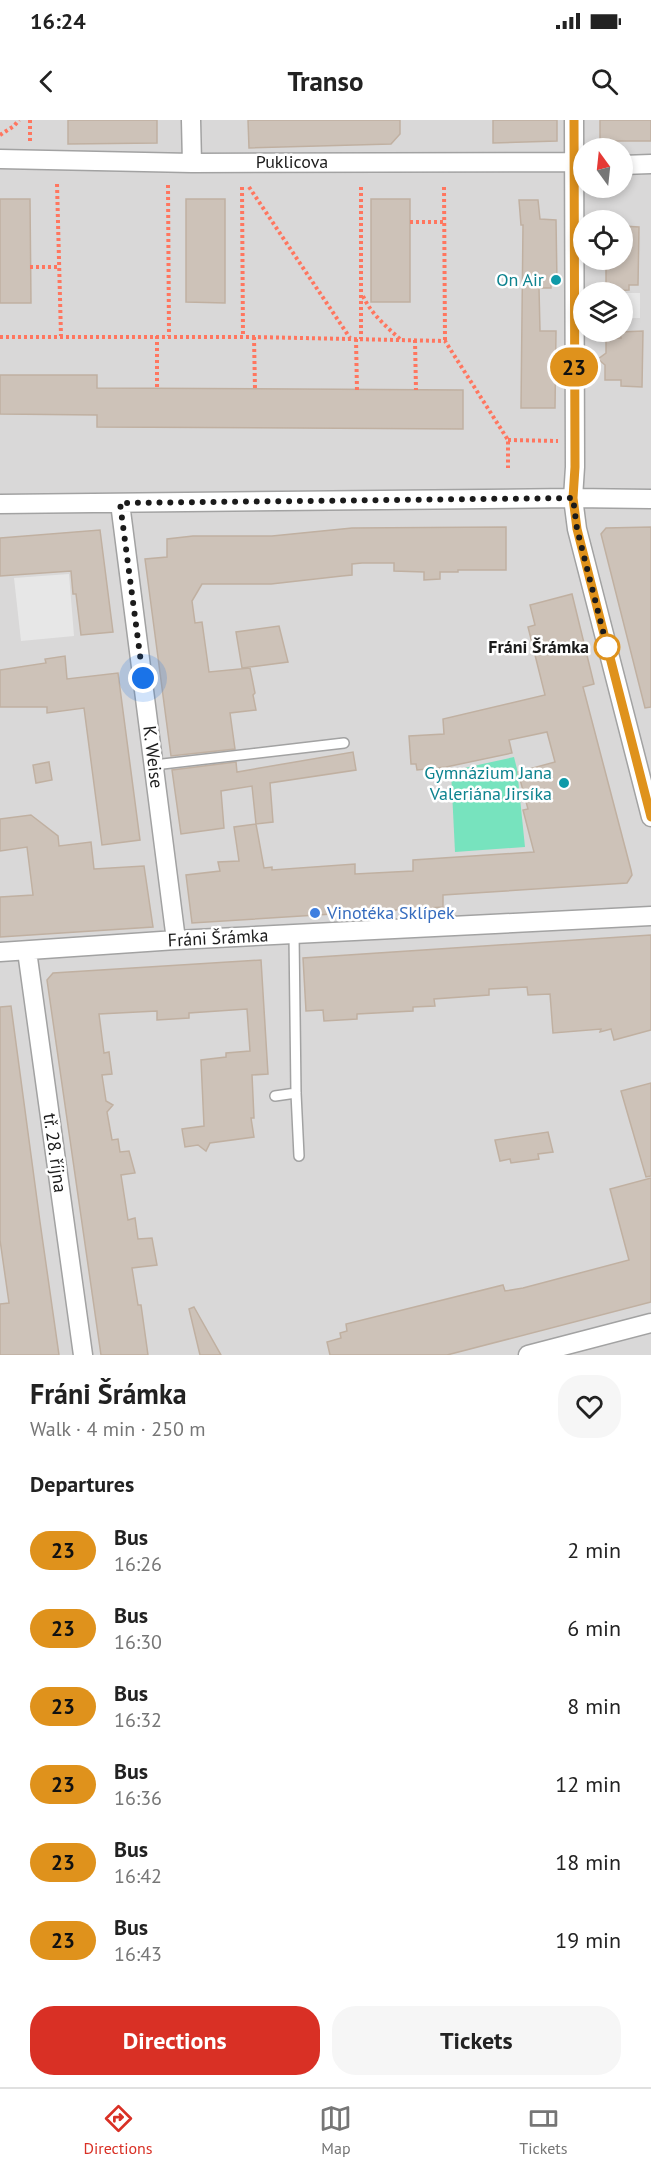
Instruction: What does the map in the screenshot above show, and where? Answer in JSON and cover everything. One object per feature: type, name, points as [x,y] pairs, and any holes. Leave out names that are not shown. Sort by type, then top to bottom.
[{"type":"street","points":[[191,120],[192,163]]},
{"type":"street","points":[[574,120],[576,138]]},
{"type":"street","name":"Puklicova","points":[[0,159],[192,163],[573,162]]},
{"type":"street","points":[[633,165],[651,164]]},
{"type":"street","points":[[578,198],[573,498],[577,529],[651,817]]},
{"type":"street","points":[[0,504],[651,499]]},
{"type":"street","name":"K. Weise","points":[[120,503],[176,940]]},
{"type":"street","name":"Fráni Šrámka","points":[[0,952],[176,940],[651,915]]},
{"type":"street","name":"tř. 28. října","points":[[27,951],[83,1355]]},
{"type":"street","points":[[528,1355],[651,1323]]},
{"type":"lane","points":[[154,765],[344,743]]},
{"type":"lane","points":[[294,934],[299,1156]]},
{"type":"lane","points":[[275,1096],[296,1093]]},
{"type":"path","points":[[0,135],[19,120]]},
{"type":"path","points":[[30,120],[30,145]]},
{"type":"path","points":[[57,184],[61,336]]},
{"type":"path","points":[[168,185],[169,336]]},
{"type":"path","points":[[249,186],[350,339]]},
{"type":"path","points":[[242,187],[243,337]]},
{"type":"path","points":[[357,390],[361,293],[361,187]]},
{"type":"path","points":[[444,187],[445,341],[507,440],[508,468]]},
{"type":"path","points":[[410,222],[444,222]]},
{"type":"path","points":[[30,267],[59,267]]},
{"type":"path","points":[[361,293],[366,303],[384,324],[401,339]]},
{"type":"path","points":[[157,336],[157,388]]},
{"type":"path","points":[[0,337],[169,336],[445,341]]},
{"type":"path","points":[[254,337],[255,389]]},
{"type":"path","points":[[415,340],[416,390]]},
{"type":"path","points":[[507,440],[558,441]]},
{"type":"shaded area","points":[[0,120],[651,120],[651,1355],[0,1355]]},
{"type":"shaded area","points":[[633,293],[640,293],[640,318],[633,318]]},
{"type":"shaded area","points":[[69,574],[74,636],[21,641],[14,578]]},
{"type":"green space","points":[[514,757],[525,847],[455,852],[451,771]]},
{"type":"building","points":[[68,120],[157,120],[157,143],[68,144]]},
{"type":"building","points":[[248,120],[400,120],[400,134],[391,144],[249,148]]},
{"type":"building","points":[[493,120],[557,120],[557,141],[493,143]]},
{"type":"building","points":[[600,120],[651,120],[651,141],[633,141],[633,138],[600,138]]},
{"type":"building","points":[[0,199],[30,199],[31,303],[0,303]]},
{"type":"building","points":[[186,199],[225,199],[225,303],[186,302]]},
{"type":"building","points":[[371,199],[410,199],[410,302],[371,302]]},
{"type":"building","points":[[519,200],[538,200],[540,219],[556,220],[557,283],[551,283],[551,288],[539,288],[540,331],[556,331],[555,408],[521,408],[523,225],[521,225]]},
{"type":"building","points":[[633,227],[639,227],[638,285],[633,285],[633,282],[606,282],[606,270],[633,270]]},
{"type":"building","points":[[633,331],[643,331],[642,387],[621,386],[621,380],[605,380],[605,365],[598,359],[606,353],[606,342],[633,342]]},
{"type":"building","points":[[0,375],[97,375],[97,388],[463,390],[463,429],[97,427],[97,415],[0,414]]},
{"type":"building","points":[[506,527],[506,570],[440,572],[440,579],[424,580],[424,572],[394,571],[394,563],[362,563],[352,564],[352,575],[271,584],[202,584],[192,601],[195,623],[202,622],[209,672],[250,668],[256,710],[230,713],[235,749],[171,756],[145,559],[167,557],[167,539],[193,536],[272,536],[352,528]]},
{"type":"building","points":[[651,527],[651,707],[645,708],[601,534],[606,528]]},
{"type":"building","points":[[100,530],[113,632],[81,635],[71,571],[0,576],[0,538]]},
{"type":"building","points":[[572,594],[594,684],[583,687],[631,870],[632,875],[627,883],[443,895],[443,907],[192,923],[186,875],[220,871],[218,862],[239,861],[234,827],[256,824],[264,868],[272,867],[272,870],[355,864],[355,874],[413,871],[413,860],[534,852],[523,810],[528,809],[518,772],[555,762],[547,732],[509,740],[512,753],[446,767],[417,770],[416,764],[411,764],[409,736],[444,734],[443,719],[545,695],[528,627],[535,625],[530,605]]},
{"type":"building","points":[[279,626],[288,662],[242,668],[236,632]]},
{"type":"building","points":[[65,656],[67,679],[118,673],[140,840],[102,845],[84,708],[47,713],[47,707],[0,707],[0,670],[46,663],[45,659]]},
{"type":"building","points":[[353,752],[356,770],[270,783],[273,822],[256,824],[252,786],[221,791],[224,828],[181,834],[172,770],[236,762],[237,772]]},
{"type":"building","points":[[49,762],[52,780],[36,783],[33,765]]},
{"type":"building","points":[[31,815],[58,836],[59,846],[91,842],[94,869],[144,866],[153,927],[0,937],[0,897],[33,895],[27,847],[0,851],[0,819]]},
{"type":"building","points":[[651,935],[651,1030],[614,1040],[611,1029],[600,1032],[601,1029],[553,1033],[550,994],[528,995],[527,987],[489,989],[489,995],[434,999],[435,1006],[413,1007],[413,1011],[357,1014],[357,1019],[324,1021],[323,1010],[306,1011],[303,958]]},
{"type":"building","points":[[261,960],[268,1074],[252,1075],[254,1118],[251,1118],[254,1137],[210,1143],[206,1151],[198,1145],[185,1147],[182,1129],[204,1126],[201,1060],[226,1057],[226,1053],[250,1051],[247,1009],[189,1013],[189,1018],[157,1020],[157,1011],[99,1014],[104,1053],[109,1052],[112,1074],[102,1075],[106,1101],[113,1105],[107,1112],[112,1140],[118,1139],[120,1152],[129,1151],[135,1173],[121,1175],[128,1220],[135,1218],[138,1239],[152,1238],[157,1265],[132,1268],[138,1305],[141,1305],[148,1355],[101,1355],[47,980],[53,973]]},
{"type":"building","points":[[11,1006],[59,1355],[0,1355],[0,1304],[9,1303],[0,1240],[0,1007]]},
{"type":"building","points":[[651,1083],[651,1176],[646,1177],[621,1091]]},
{"type":"building","points":[[548,1132],[553,1152],[538,1154],[539,1159],[511,1163],[510,1159],[500,1161],[495,1140]]},
{"type":"building","points":[[651,1178],[651,1302],[447,1355],[330,1355],[327,1342],[341,1338],[340,1333],[347,1331],[346,1324],[503,1285],[505,1291],[523,1288],[629,1260],[610,1189]]},
{"type":"building","points":[[194,1307],[221,1355],[200,1355],[189,1309]]},
{"type":"bus line","name":"23","points":[[574,120],[575,467],[573,498],[577,529],[651,817]]},
{"type":"place","name":"On Air","points":[[556,280]]},
{"type":"place","name":"Fráni Šrámka","points":[[607,647]]},
{"type":"place","name":"Gymnázium Jana Valeriána Jirsíka","points":[[564,783]]},
{"type":"place","name":"Vinotéka Sklípek","points":[[315,913]]},
{"type":"route","points":[[143,678],[120,503],[573,498],[577,529],[607,647]]}]
